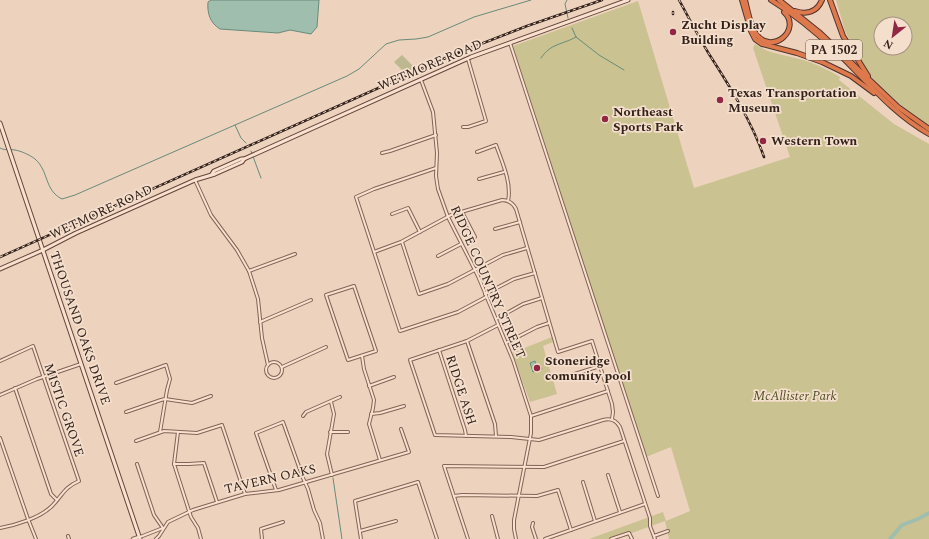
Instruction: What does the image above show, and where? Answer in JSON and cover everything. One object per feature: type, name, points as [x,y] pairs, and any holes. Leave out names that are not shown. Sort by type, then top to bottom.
[{"type":"highway","points":[[742,0],[750,31],[757,41],[767,47],[806,56],[838,69],[857,80],[888,104]]},
{"type":"highway","points":[[745,0],[756,34],[760,38],[770,43],[781,40],[790,27],[790,20],[787,14],[772,1]]},
{"type":"highway","points":[[792,10],[801,13],[812,12],[817,9],[822,0]]},
{"type":"highway","points":[[830,0],[845,41],[874,84]]},
{"type":"highway","name":"PA 1502","points":[[772,1],[796,18],[835,50],[888,104],[910,123],[929,134]]},
{"type":"highway","name":"PA 1502","points":[[779,1],[834,45],[898,107],[929,129]]},
{"type":"main road","name":"WETMORE ROAD","points":[[0,269],[43,250],[76,233],[195,180],[212,174],[214,171],[468,59],[628,0]]},
{"type":"main road","name":"THOUSAND OAKS DRIVE","points":[[0,123],[140,538]]},
{"type":"street","points":[[510,43],[658,496]]},
{"type":"street","points":[[463,127],[468,127],[486,121],[468,59]]},
{"type":"street","name":"RIDGE COUNTRY STREET","points":[[421,80],[432,107],[436,135],[436,176],[438,189],[448,217],[475,270],[513,360],[531,416],[532,429],[514,520],[516,539]]},
{"type":"street","points":[[382,153],[436,135]]},
{"type":"street","points":[[477,152],[496,145],[509,190],[508,201]]},
{"type":"street","points":[[436,168],[374,189],[356,198],[400,331],[458,312],[514,279],[535,273]]},
{"type":"street","points":[[479,179],[504,172]]},
{"type":"street","points":[[195,180],[211,215],[237,250],[249,271],[258,299],[268,374],[273,377],[278,376],[281,374],[282,367]]},
{"type":"street","points":[[374,252],[402,242],[448,217],[462,212],[502,200],[512,203],[520,222],[558,352],[592,341],[613,407],[612,419]]},
{"type":"street","points":[[392,214],[408,208],[420,232]]},
{"type":"street","points":[[462,212],[475,237]]},
{"type":"street","points":[[495,230],[520,222]]},
{"type":"street","points":[[402,242],[419,294],[444,286],[503,255],[527,248]]},
{"type":"street","points":[[438,256],[461,244]]},
{"type":"street","points":[[249,271],[295,254]]},
{"type":"street","points":[[354,286],[376,351],[362,355],[348,360],[326,294],[354,286]]},
{"type":"street","points":[[496,319],[523,304],[542,298]]},
{"type":"street","points":[[260,322],[311,300]]},
{"type":"street","points":[[506,343],[537,327],[549,323]]},
{"type":"street","points":[[498,325],[467,341],[410,360],[435,435],[519,437],[542,440],[603,420],[612,419],[619,424],[650,518],[650,526],[654,538],[668,531]]},
{"type":"street","points":[[467,341],[495,424],[496,436]]},
{"type":"street","name":"MISTIC GROVE","points":[[0,361],[33,346],[79,481],[68,486],[57,500]]},
{"type":"street","points":[[282,367],[326,347]]},
{"type":"street","name":"RIDGE ASH","points":[[439,350],[466,436]]},
{"type":"street","points":[[362,355],[364,369],[374,400],[369,424],[380,460]]},
{"type":"street","points":[[268,365],[272,362],[277,362],[282,367]]},
{"type":"street","points":[[0,395],[43,376],[81,364]]},
{"type":"street","points":[[116,383],[166,365],[170,379],[165,399],[160,432]]},
{"type":"street","points":[[562,378],[600,366]]},
{"type":"street","points":[[369,386],[394,377]]},
{"type":"street","points":[[0,528],[44,512],[57,500],[51,494],[15,388]]},
{"type":"street","points":[[531,416],[608,391]]},
{"type":"street","points":[[126,412],[165,399],[192,402],[211,396]]},
{"type":"street","points":[[303,416],[306,412],[340,397]]},
{"type":"street","points":[[330,402],[334,414],[327,454],[332,475]]},
{"type":"street","points":[[371,414],[404,406]]},
{"type":"street","points":[[276,490],[256,433],[283,422],[320,523],[323,539]]},
{"type":"street","points":[[136,441],[160,432],[168,431],[197,433],[222,425],[246,494]]},
{"type":"street","name":"TAVERN OAKS","points":[[133,539],[140,538],[163,528],[174,519],[189,511],[217,502],[246,494],[276,490],[305,483],[409,452],[401,429]]},
{"type":"street","points":[[178,432],[174,464],[189,511],[198,528],[201,539]]},
{"type":"street","points":[[330,432],[348,432]]},
{"type":"street","points":[[0,438],[36,539]]},
{"type":"street","points":[[468,539],[444,466],[544,467],[624,441]]},
{"type":"street","points":[[174,464],[204,463],[217,502]]},
{"type":"street","points":[[137,464],[154,515],[163,528]]},
{"type":"street","points":[[608,475],[620,512]]},
{"type":"street","points":[[361,539],[355,501],[418,482],[438,539]]},
{"type":"street","points":[[583,482],[596,521]]},
{"type":"street","points":[[454,496],[462,494],[537,496],[558,490],[571,530]]},
{"type":"street","points":[[545,539],[645,504]]},
{"type":"street","points":[[492,516],[498,539]]},
{"type":"street","points":[[360,531],[396,520]]},
{"type":"street","points":[[262,539],[260,529],[283,522]]},
{"type":"street","points":[[533,523],[532,527],[536,539]]},
{"type":"street","name":"TAVERN OAKS","points":[[156,539],[163,528]]},
{"type":"street","points":[[611,539],[629,533],[632,539]]},
{"type":"green space","points":[[836,0],[929,0],[929,125],[902,106],[873,79],[855,51],[845,31]]},
{"type":"green space","name":"McAllister Park","points":[[638,1],[694,188],[790,157],[753,48],[755,44],[772,52],[813,63],[836,74],[840,77],[839,80],[894,124],[929,144],[929,539],[669,539],[665,521],[615,539],[589,539],[663,512],[666,521],[690,511],[671,447],[646,457],[513,46]]},
{"type":"green space","points":[[552,337],[553,342],[543,346],[557,394],[530,402],[512,353]]},
{"type":"shaded area","points":[[211,0],[319,0],[317,27],[311,34],[290,30],[278,33],[220,29],[214,24],[209,14],[208,2]]},
{"type":"shaded area","points":[[402,55],[416,69],[406,74],[394,62]]},
{"type":"shaded area","name":"Stoneridge comunity pool","points":[[535,361],[536,366],[540,365],[542,369],[533,372],[530,363]]},
{"type":"waterway","points":[[0,148],[20,151],[35,159],[43,169],[52,191],[62,199],[75,195],[347,76],[359,69],[386,44],[399,40],[428,37],[474,17],[531,0]]},
{"type":"waterway","points":[[567,0],[565,4],[568,18]]},
{"type":"waterway","points":[[572,28],[576,37],[599,55],[624,70]]},
{"type":"waterway","points":[[541,58],[553,47],[576,37]]},
{"type":"waterway","points":[[235,125],[241,138],[246,143]]},
{"type":"waterway","points":[[251,151],[261,178]]},
{"type":"waterway","points":[[333,478],[342,539]]},
{"type":"waterway","points":[[890,539],[902,525],[929,513]]},
{"type":"railway","points":[[0,257],[450,56],[527,26],[602,0]]},
{"type":"railway","points":[[679,0],[705,47],[740,104],[764,157]]},
{"type":"place","name":"Zucht Display Building","points":[[673,32]]},
{"type":"place","name":"Texas Transportation Museum","points":[[720,100]]},
{"type":"place","name":"Northeast Sports Park","points":[[605,119]]},
{"type":"place","name":"Western Town","points":[[763,141]]},
{"type":"place","name":"Stoneridge comunity pool","points":[[537,368]]}]
